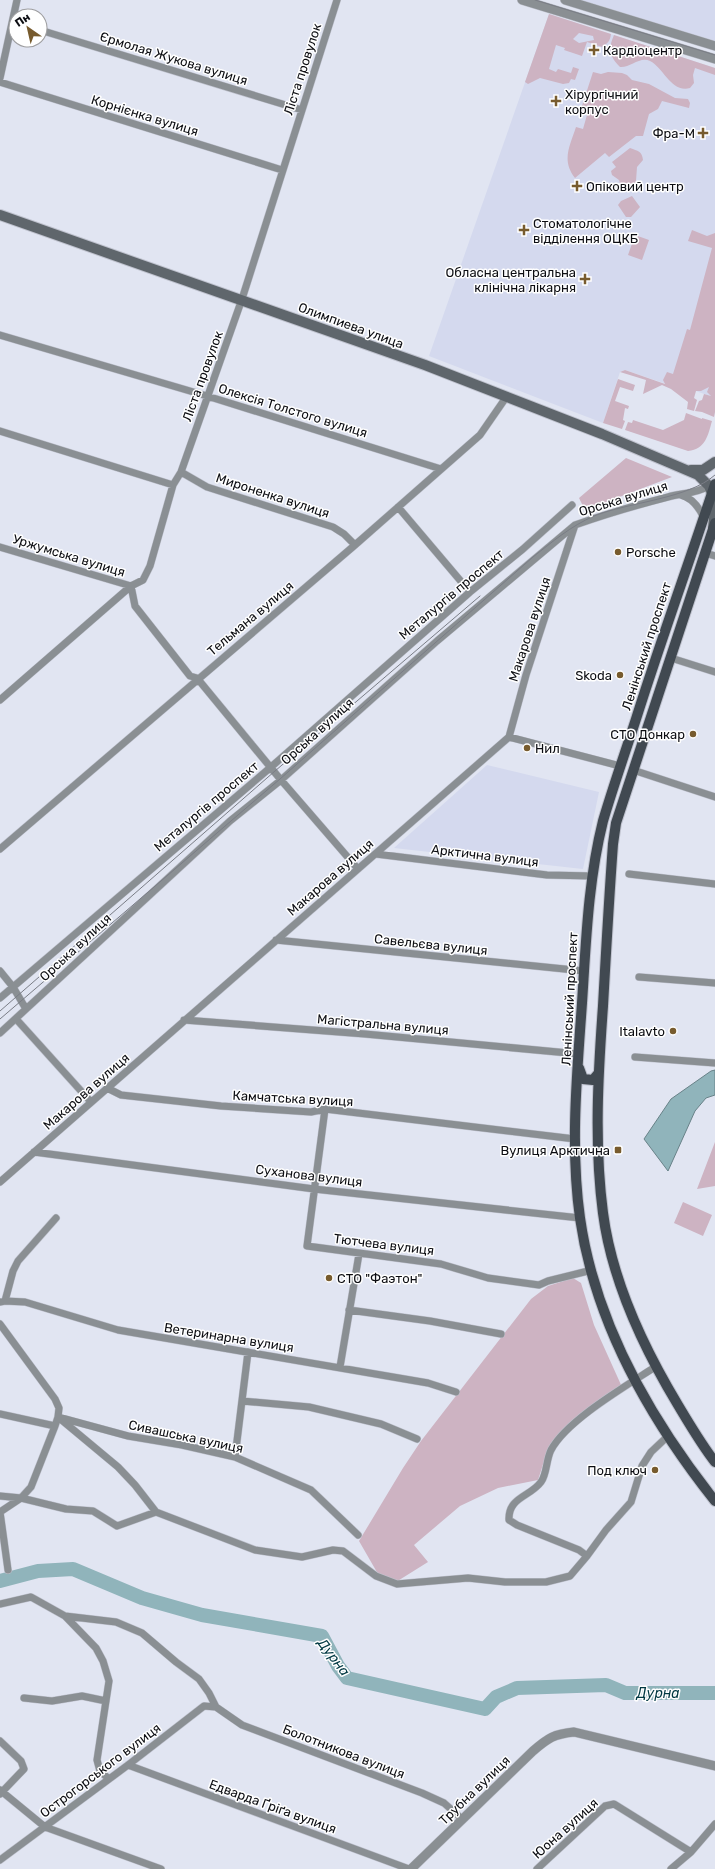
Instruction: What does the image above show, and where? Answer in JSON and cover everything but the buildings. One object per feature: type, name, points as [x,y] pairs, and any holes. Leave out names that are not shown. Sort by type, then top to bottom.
[{"type":"main road","name":"Олимпиева улица","points":[[0,215],[242,299],[507,396],[689,470]]},
{"type":"main road","points":[[689,470],[702,470],[715,462]]},
{"type":"main road","points":[[689,470],[712,489]]},
{"type":"main road","name":"Ленінський проспект","points":[[712,489],[704,518],[667,622],[603,822],[592,876],[586,934],[575,1139],[580,1218],[592,1270],[614,1336],[634,1380],[683,1461],[715,1501]]},
{"type":"main road","points":[[714,525],[715,509]]},
{"type":"main road","name":"Ленінський проспект","points":[[714,525],[710,554],[671,658],[616,823],[613,844],[598,1074],[597,1150],[603,1214],[614,1264],[636,1326],[655,1367],[703,1447],[715,1462]]},
{"type":"main road","points":[[578,1066],[583,1079],[593,1080],[598,1074]]},
{"type":"main road","points":[[577,1092],[583,1084],[593,1085],[598,1091]]},
{"type":"street","name":"Ліста провулок","points":[[0,700],[131,586],[143,580],[150,566],[172,485],[181,472],[242,299],[337,0]]},
{"type":"street","points":[[522,0],[715,59]]},
{"type":"street","points":[[564,0],[715,46]]},
{"type":"street","name":"Єрмолая Жукова вулиця","points":[[48,32],[302,110]]},
{"type":"street","points":[[0,78],[8,46]]},
{"type":"street","name":"Корнієнка вулиця","points":[[0,82],[282,170]]},
{"type":"street","name":"Олексія Толстого вулиця","points":[[0,335],[207,396],[441,469]]},
{"type":"street","name":"Тельмана вулиця","points":[[0,849],[197,678],[355,545],[480,435],[507,396]]},
{"type":"street","points":[[0,431],[172,485]]},
{"type":"street","name":"Мироненка вулиця","points":[[181,472],[207,488],[333,527],[344,534],[355,545]]},
{"type":"street","name":"Орська вулиця","points":[[0,1033],[17,1020],[26,1009],[230,821],[281,780],[437,641],[575,525],[597,517],[678,494],[712,489]]},
{"type":"street","points":[[678,494],[688,497],[697,505],[704,518]]},
{"type":"street","name":"Металургів проспект","points":[[0,998],[271,767],[470,592],[523,549],[572,505]]},
{"type":"street","points":[[398,507],[470,592]]},
{"type":"street","name":"Макарова вулиця","points":[[0,1182],[508,737],[526,675],[575,525]]},
{"type":"street","name":"Уржумська вулиця","points":[[0,547],[131,586]]},
{"type":"street","points":[[131,586],[135,606],[190,676],[197,678],[281,780],[358,869]]},
{"type":"street","points":[[671,658],[715,672]]},
{"type":"street","points":[[508,737],[620,766]]},
{"type":"street","points":[[633,770],[715,797]]},
{"type":"street","name":"Арктична вулиця","points":[[376,854],[548,875],[592,876]]},
{"type":"street","points":[[629,874],[715,884]]},
{"type":"street","name":"Савельєва вулиця","points":[[276,940],[584,971]]},
{"type":"street","points":[[0,971],[13,987],[26,1009]]},
{"type":"street","points":[[639,977],[715,984]]},
{"type":"street","points":[[17,1020],[91,1102]]},
{"type":"street","name":"Магістральна вулиця","points":[[184,1020],[365,1034],[579,1054]]},
{"type":"street","points":[[634,1057],[715,1063]]},
{"type":"street","name":"Камчатська вулиця","points":[[107,1088],[121,1095],[221,1106],[311,1112],[325,1109],[575,1139]]},
{"type":"street","name":"Тютчева вулиця","points":[[325,1109],[307,1246],[441,1264],[488,1278],[539,1285],[548,1281],[592,1270]]},
{"type":"street","name":"Суханова вулиця","points":[[34,1152],[314,1189],[580,1218]]},
{"type":"street","points":[[2,1302],[18,1261],[56,1218]]},
{"type":"street","points":[[340,1367],[359,1254]]},
{"type":"street","name":"Ветеринарна вулиця","points":[[2,1302],[25,1302],[118,1330],[428,1383],[456,1392]]},
{"type":"street","points":[[349,1310],[430,1321],[501,1334]]},
{"type":"street","points":[[0,1324],[55,1399],[59,1408],[55,1426],[32,1487],[21,1498],[0,1512],[8,1570]]},
{"type":"street","points":[[235,1457],[248,1352]]},
{"type":"street","points":[[587,1556],[579,1550],[517,1525],[509,1520],[509,1511],[513,1504],[541,1482],[551,1450],[574,1422],[655,1367]]},
{"type":"street","points":[[242,1401],[309,1406],[381,1424],[417,1439]]},
{"type":"street","points":[[0,1414],[55,1426]]},
{"type":"street","points":[[58,1417],[118,1467],[135,1485],[156,1512],[255,1550],[302,1557],[333,1550],[343,1551],[376,1576],[397,1584],[468,1578],[505,1582],[546,1582],[570,1576],[606,1530],[631,1502],[642,1466],[650,1452],[668,1436]]},
{"type":"street","name":"Сивашська вулиця","points":[[58,1417],[128,1436],[182,1445],[235,1457],[311,1490],[358,1535]]},
{"type":"street","points":[[0,1496],[21,1498],[66,1509],[93,1511],[117,1526],[156,1512]]},
{"type":"street","points":[[0,1604],[32,1597],[65,1616],[96,1648],[103,1661],[109,1681],[97,1760],[100,1771],[109,1779]]},
{"type":"street","points":[[65,1616],[116,1622],[142,1633],[176,1662],[199,1679],[209,1693],[216,1707]]},
{"type":"street","points":[[24,1698],[52,1701],[82,1696],[106,1701]]},
{"type":"street","name":"Острогорського вулиця","points":[[0,1860],[128,1765],[204,1706],[216,1707]]},
{"type":"street","name":"Болотникова вулиця","points":[[216,1707],[242,1725],[422,1793],[444,1803],[462,1819]]},
{"type":"street","name":"Трубна вулиця","points":[[410,1869],[537,1747],[546,1740],[558,1734],[574,1732],[715,1766]]},
{"type":"street","points":[[0,1741],[21,1761],[24,1769],[1,1792],[45,1827],[161,1869]]},
{"type":"street","name":"Едварда Ґріґа вулиця","points":[[128,1765],[410,1869]]},
{"type":"street","name":"Юона вулиця","points":[[537,1869],[605,1806],[614,1804],[691,1852]]},
{"type":"street","points":[[671,1869],[691,1852],[715,1824]]},
{"type":"shaded area","points":[[573,0],[715,0],[715,43]]},
{"type":"shaded area","name":"Обласна центральна клінічна лікарня","points":[[549,14],[715,68],[715,398],[696,391],[687,391],[625,370],[620,372],[603,423],[429,356]]},
{"type":"shaded area","points":[[549,14],[611,34],[608,42],[602,47],[587,42],[582,56],[564,50],[565,48],[556,45],[549,69],[556,72],[558,69],[571,73],[573,67],[579,69],[575,80],[571,79],[569,83],[563,84],[540,78],[528,84],[525,82]],"holes":[[[579,33],[593,36],[594,40],[579,43],[573,39]]]},
{"type":"shaded area","points":[[614,35],[715,68],[715,75],[695,68],[693,75],[694,83],[690,88],[683,89],[673,84],[655,64],[650,61],[642,60],[628,66],[620,67],[612,56],[610,48]]},
{"type":"shaded area","points":[[593,72],[601,74],[608,72],[622,73],[627,75],[632,80],[649,84],[675,98],[688,99],[690,103],[689,108],[662,101],[658,109],[649,114],[643,136],[636,136],[609,157],[605,153],[575,178],[568,165],[569,147],[576,127],[583,129],[587,115],[580,112]]},
{"type":"shaded area","points":[[630,148],[641,153],[643,160],[637,167],[636,181],[632,187],[627,188],[621,187],[619,180],[612,175],[611,171],[616,167],[612,162]]},
{"type":"shaded area","points":[[632,196],[640,207],[631,217],[626,217],[618,205],[621,201]]},
{"type":"shaded area","points":[[692,230],[707,236],[715,233],[714,417],[695,411],[704,394],[711,396],[707,392],[709,387],[701,391],[696,391],[694,398],[697,400],[694,411],[687,409],[688,402],[671,389],[662,385],[643,394],[646,380],[620,372],[625,370],[665,384],[663,380],[667,372],[673,374],[687,329],[690,330],[712,248],[688,241]]},
{"type":"shaded area","points":[[635,235],[649,240],[642,260],[628,255]]},
{"type":"shaded area","points":[[618,379],[635,385],[633,391],[620,387],[615,401],[629,406],[628,409],[625,408],[623,420],[625,421],[622,429],[603,423]]},
{"type":"shaded area","points":[[686,413],[712,421],[705,440],[694,450],[688,451],[625,430],[628,422],[632,423],[633,420],[663,430],[684,420]]},
{"type":"shaded area","points":[[626,458],[672,477],[585,510],[579,498]]},
{"type":"shaded area","points":[[487,765],[599,792],[583,869],[394,848]]},
{"type":"shaded area","points":[[715,1070],[715,1095],[706,1098],[695,1111],[668,1171],[644,1139],[671,1099],[711,1071]]},
{"type":"shaded area","points":[[715,1142],[715,1186],[697,1189]]},
{"type":"shaded area","points":[[683,1202],[712,1215],[703,1236],[674,1223]]},
{"type":"shaded area","points":[[573,1278],[581,1283],[594,1325],[622,1387],[572,1421],[548,1449],[538,1480],[498,1488],[460,1506],[414,1545],[428,1562],[396,1582],[378,1574],[359,1541],[403,1468],[421,1441],[531,1299],[548,1286]]},
{"type":"waterway","name":"Дурна","points":[[0,1581],[38,1571],[73,1569],[142,1598],[202,1615],[322,1636],[338,1666],[347,1678],[485,1709],[496,1697],[517,1688],[606,1685],[625,1693],[715,1693]]},
{"type":"tram line","points":[[535,0],[715,55]]},
{"type":"tram line","points":[[0,1019],[280,779],[533,557],[555,540],[570,529],[594,516],[690,490],[715,475]]},
{"type":"tram line","points":[[0,1011],[275,771],[480,596]]},
{"type":"place","name":"Кардіоцентр","points":[[594,50]]},
{"type":"place","name":"Хірургічний корпус","points":[[556,101]]},
{"type":"place","name":"Фра-М","points":[[703,133]]},
{"type":"place","name":"Опіковий центр","points":[[577,186]]},
{"type":"place","name":"Стоматологічне відділення ОЦКБ","points":[[524,230]]},
{"type":"place","name":"Обласна центральна клінічна лікарня","points":[[585,279]]},
{"type":"place","name":"Porsche","points":[[618,552]]},
{"type":"place","name":"Skoda","points":[[620,675]]},
{"type":"place","name":"СТО Донкар","points":[[693,734]]},
{"type":"place","name":"Нил","points":[[527,748]]},
{"type":"place","name":"Italavto","points":[[673,1031]]},
{"type":"place","name":"Вулиця Арктична","points":[[618,1150]]},
{"type":"place","name":"СТО \"Фаэтон\"","points":[[329,1278]]},
{"type":"place","name":"Под ключ","points":[[655,1470]]}]
